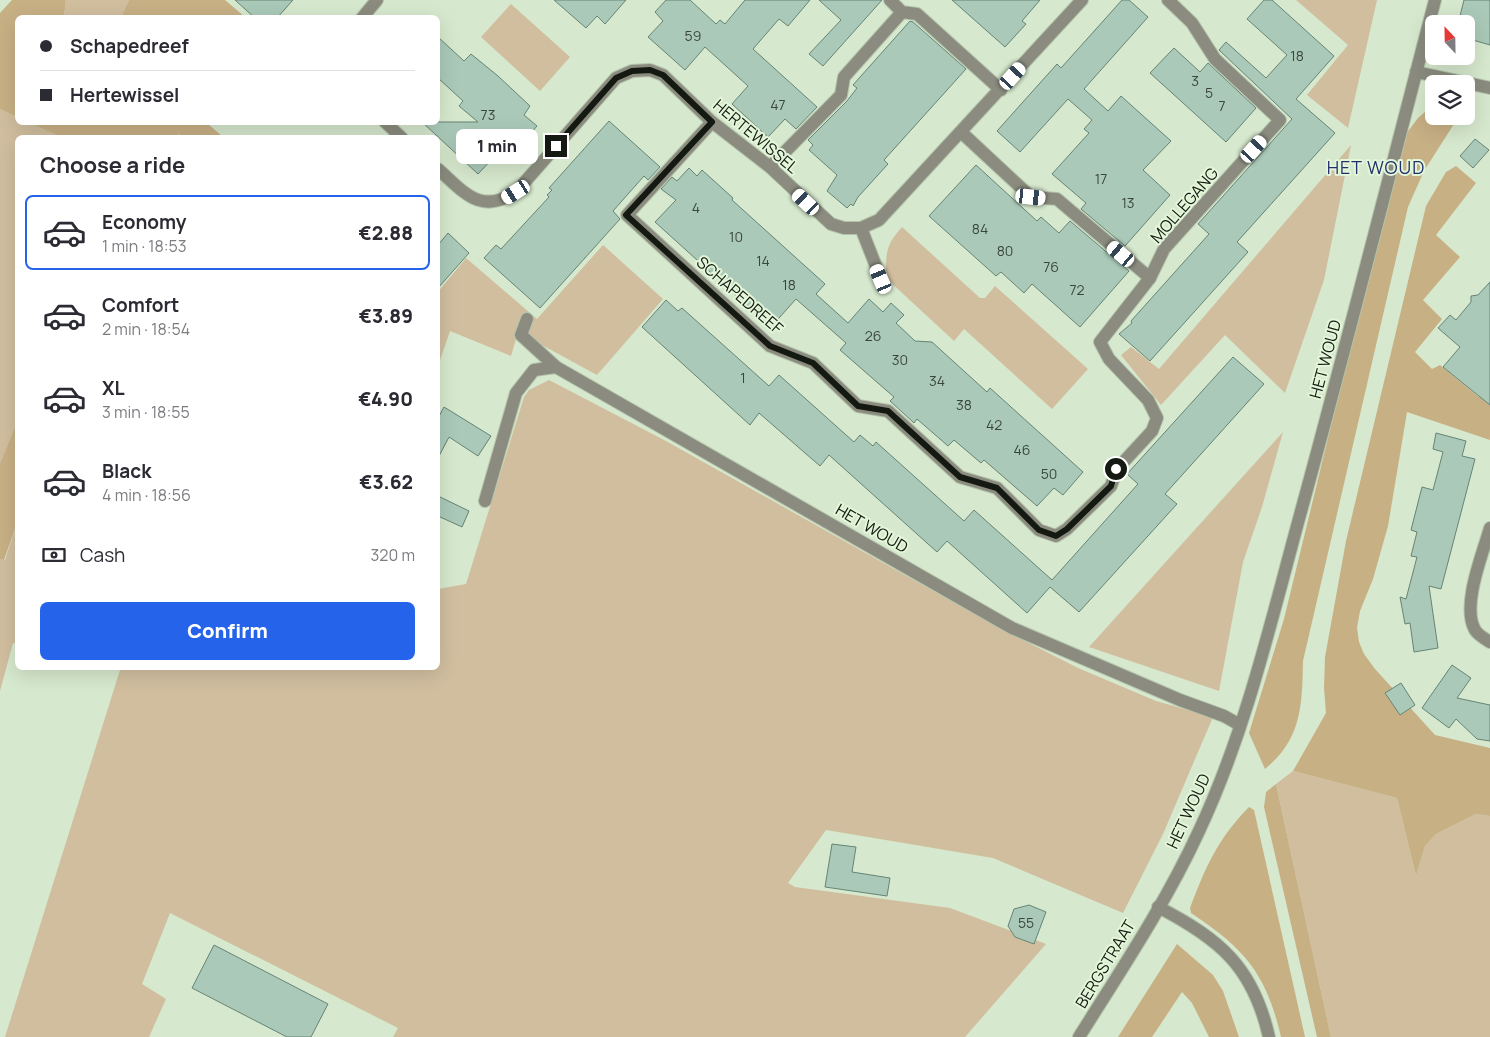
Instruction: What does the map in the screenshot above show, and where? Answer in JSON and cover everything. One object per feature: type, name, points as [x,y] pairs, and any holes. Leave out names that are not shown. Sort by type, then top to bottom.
[{"type":"street","points":[[364,15],[377,0]]},
{"type":"street","points":[[890,0],[902,12],[917,14],[1001,90]]},
{"type":"street","points":[[881,279],[861,228],[879,220],[1001,90],[1082,0]]},
{"type":"street","name":"MOLLEGANG","points":[[1150,278],[1164,249],[1280,120],[1215,59],[1192,23],[1168,0]]},
{"type":"street","name":"HET WOUD","points":[[1158,907],[1199,832],[1240,725],[1257,672],[1338,377],[1435,0]]},
{"type":"street","points":[[770,167],[841,95],[844,77],[902,12]]},
{"type":"street","name":"HERTEWISSEL","points":[[440,171],[468,196],[483,202],[501,202],[516,192],[616,78],[632,71],[650,70],[663,75],[712,122],[770,167],[831,224],[844,228],[861,228]]},
{"type":"street","points":[[1416,72],[1490,88]]},
{"type":"street","name":"SCHAPEDREEF","points":[[712,122],[626,215],[770,346],[813,363],[858,406],[888,411],[960,477],[997,488],[1039,530],[1047,533],[1056,536],[1067,529],[1111,486],[1116,469],[1152,431],[1157,418],[1148,400],[1109,359],[1100,342],[1150,278]]},
{"type":"street","points":[[389,125],[399,135]]},
{"type":"street","points":[[961,132],[1031,197],[1057,200],[1150,278]]},
{"type":"street","name":"HET WOUD","points":[[527,319],[521,335],[556,367],[1012,628],[1180,700],[1224,716],[1240,725]]},
{"type":"street","points":[[485,501],[516,393],[534,370],[556,367]]},
{"type":"street","points":[[1490,528],[1470,609],[1476,631],[1490,642]]},
{"type":"street","points":[[1158,907],[1181,919],[1231,956],[1247,976],[1258,997],[1269,1037]]},
{"type":"street","name":"BERGSTRAAT","points":[[1079,1037],[1158,907]]},
{"type":"shaded area","points":[[12,0],[66,0],[64,15],[15,15],[15,116],[0,109],[0,13]]},
{"type":"shaded area","points":[[66,0],[129,0],[122,15],[64,15]]},
{"type":"shaded area","points":[[129,0],[225,0],[243,15],[122,15]]},
{"type":"shaded area","points":[[1296,0],[1377,0],[1348,128],[1307,95],[1348,45]]},
{"type":"shaded area","points":[[511,4],[570,57],[540,91],[481,37]]},
{"type":"shaded area","points":[[0,109],[15,116],[15,125],[34,125],[56,135],[15,135],[15,427],[0,463]]},
{"type":"shaded area","points":[[1425,112],[1425,125],[1453,125],[1424,171],[1408,207],[1303,661],[1302,692],[1298,720],[1286,746],[1265,769],[1249,733],[1284,619],[1400,142]]},
{"type":"shaded area","points":[[34,125],[209,125],[221,135],[179,134],[56,135]]},
{"type":"shaded area","points":[[1351,145],[1324,280],[1285,393],[1225,335],[1161,405],[1121,355],[1131,347],[1159,369]]},
{"type":"shaded area","points":[[1456,166],[1476,183],[1436,235],[1460,257],[1423,300],[1442,319],[1415,352],[1432,369],[1440,365],[1479,397],[1485,391],[1490,394],[1490,440],[1407,412],[1388,526],[1373,579],[1360,611],[1357,628],[1359,642],[1364,654],[1375,669],[1435,735],[1490,748],[1490,816],[1476,814],[1436,834],[1425,846],[1416,876],[1397,798],[1293,771],[1326,713],[1324,688],[1325,657],[1346,541],[1426,206],[1446,172]]},
{"type":"shaded area","points":[[902,227],[980,298],[985,298],[995,286],[1088,369],[1052,409],[964,329],[954,341],[886,278],[889,245]]},
{"type":"shaded area","points":[[603,245],[663,299],[597,375],[518,332],[511,356],[450,331],[440,360],[440,290],[466,258],[537,319]]},
{"type":"shaded area","points":[[549,380],[666,441],[969,611],[1078,668],[1156,701],[1213,717],[1163,834],[1123,913],[993,858],[826,830],[788,883],[795,887],[950,908],[1046,944],[965,1037],[393,1037],[398,1028],[170,913],[142,984],[166,999],[149,1037],[5,1037],[120,670],[440,670],[440,589],[466,584],[524,397],[529,390]]},
{"type":"shaded area","points":[[15,427],[15,529],[4,560],[0,559],[0,463]]},
{"type":"shaded area","points":[[1283,432],[1262,507],[1243,562],[1219,691],[1089,647]]},
{"type":"shaded area","points":[[15,529],[15,644],[13,643],[0,691],[0,559],[5,560]]},
{"type":"shaded area","points":[[1293,771],[1397,798],[1416,876],[1425,846],[1436,834],[1476,814],[1490,816],[1490,1037],[1331,1037],[1276,784]]},
{"type":"shaded area","points":[[1276,784],[1331,1037],[1317,1037],[1264,807],[1266,792]]},
{"type":"shaded area","points":[[1249,807],[1254,810],[1305,1037],[1281,1037],[1268,996],[1251,964],[1226,939],[1191,913],[1190,908],[1201,879],[1220,842]]},
{"type":"shaded area","points":[[1177,944],[1213,975],[1223,991],[1239,1037],[1209,1037],[1192,1003],[1182,992],[1152,1037],[1118,1037]]},
{"type":"building","points":[[235,0],[293,0],[280,15],[252,15]]},
{"type":"building","points":[[554,0],[626,0],[605,24],[597,16],[586,28]]},
{"type":"building","points":[[666,0],[690,0],[716,24],[720,20],[725,24],[745,0],[810,0],[788,26],[779,19],[753,49],[817,107],[796,129],[785,119],[768,137],[732,104],[748,86],[705,47],[685,70],[648,37],[663,21],[655,12]]},
{"type":"building","points":[[819,0],[882,0],[823,66],[809,54],[841,20]]},
{"type":"building","points":[[952,0],[1040,0],[1022,21],[1026,24],[1005,47]]},
{"type":"building","points":[[1122,0],[1129,0],[1148,17],[1084,89],[1108,111],[1121,96],[1171,141],[1143,170],[1170,195],[1125,246],[1081,209],[1086,203],[1052,174],[1089,133],[1084,129],[1092,120],[1068,99],[1020,152],[997,131],[1057,64],[1061,68]]},
{"type":"building","points":[[1264,0],[1272,0],[1334,56],[1296,99],[1335,133],[1237,242],[1248,252],[1150,361],[1119,334],[1132,323],[1131,321],[1209,234],[1198,224],[1292,119],[1219,50],[1226,42],[1266,78],[1287,55],[1247,19]]},
{"type":"building","points":[[1464,0],[1490,0],[1490,45],[1475,41],[1475,15],[1460,15]]},
{"type":"building","points":[[910,21],[966,69],[884,160],[888,164],[858,197],[853,206],[851,204],[847,208],[827,191],[837,175],[809,150],[813,145],[808,140],[847,101],[857,88],[853,85]]},
{"type":"building","points":[[440,39],[464,61],[471,54],[498,76],[530,106],[524,115],[537,126],[517,150],[508,142],[478,174],[440,139],[440,135],[436,135],[425,125],[440,125],[440,122],[478,122],[459,106],[463,101],[440,80]]},
{"type":"building","points":[[1174,48],[1200,72],[1208,63],[1256,108],[1226,142],[1150,73]]},
{"type":"building","points":[[609,121],[660,167],[648,180],[644,176],[613,211],[620,219],[540,308],[484,258],[496,245],[501,249],[549,197],[547,195],[552,190],[549,188]]},
{"type":"building","points":[[1475,139],[1489,150],[1473,168],[1460,156]]},
{"type":"building","points":[[976,165],[1037,221],[1041,217],[1059,233],[1070,221],[1129,271],[1080,327],[1032,284],[1024,293],[1001,272],[996,276],[929,216]]},
{"type":"building","points":[[689,168],[697,176],[702,170],[733,198],[732,200],[825,284],[816,294],[848,323],[869,299],[883,312],[891,303],[904,315],[896,323],[915,341],[932,342],[987,392],[990,388],[1083,472],[1063,495],[1054,488],[1037,506],[984,460],[981,463],[954,440],[948,446],[917,419],[914,423],[890,401],[894,397],[840,350],[846,343],[796,299],[771,327],[655,222],[676,200],[661,189],[672,177],[677,181]]},
{"type":"building","points":[[448,233],[469,253],[440,286],[440,243]]},
{"type":"building","points":[[1490,282],[1490,405],[1443,367],[1460,347],[1438,328],[1450,315],[1456,320],[1471,302],[1471,296],[1478,295]]},
{"type":"building","points":[[666,300],[678,311],[682,308],[769,386],[779,375],[854,442],[860,435],[873,446],[876,442],[964,521],[974,510],[1052,580],[1138,484],[1127,474],[1233,357],[1264,384],[1165,494],[1177,504],[1079,612],[1050,587],[1027,613],[947,541],[937,552],[829,455],[820,466],[759,413],[750,425],[642,327]]},
{"type":"building","points":[[444,407],[491,436],[478,456],[449,437],[440,454],[440,414]]},
{"type":"building","points":[[1436,433],[1466,441],[1462,456],[1475,459],[1441,589],[1429,586],[1438,648],[1414,652],[1410,623],[1405,624],[1400,597],[1406,599],[1417,557],[1411,556],[1417,532],[1411,530],[1422,487],[1433,490],[1443,452],[1433,449]]},
{"type":"building","points":[[440,497],[469,511],[462,527],[440,517]]},
{"type":"building","points":[[1452,665],[1471,678],[1457,698],[1490,705],[1490,741],[1477,739],[1456,719],[1449,728],[1422,708]]},
{"type":"building","points":[[1401,683],[1415,705],[1400,715],[1385,693]]},
{"type":"building","points":[[832,844],[856,847],[852,872],[890,878],[887,896],[825,887]]},
{"type":"building","points":[[1029,905],[1046,912],[1034,944],[1015,937],[1008,926],[1014,909]]},
{"type":"building","points":[[214,945],[328,1004],[311,1037],[287,1037],[192,988]]},
{"type":"district","name":"HET WOUD","points":[[1376,168]]},
{"type":"route","points":[[556,146],[616,78],[632,71],[650,70],[663,75],[712,122],[626,215],[770,346],[813,363],[858,406],[888,411],[960,477],[997,488],[1039,530],[1056,536],[1067,529],[1111,486],[1116,469]]}]
